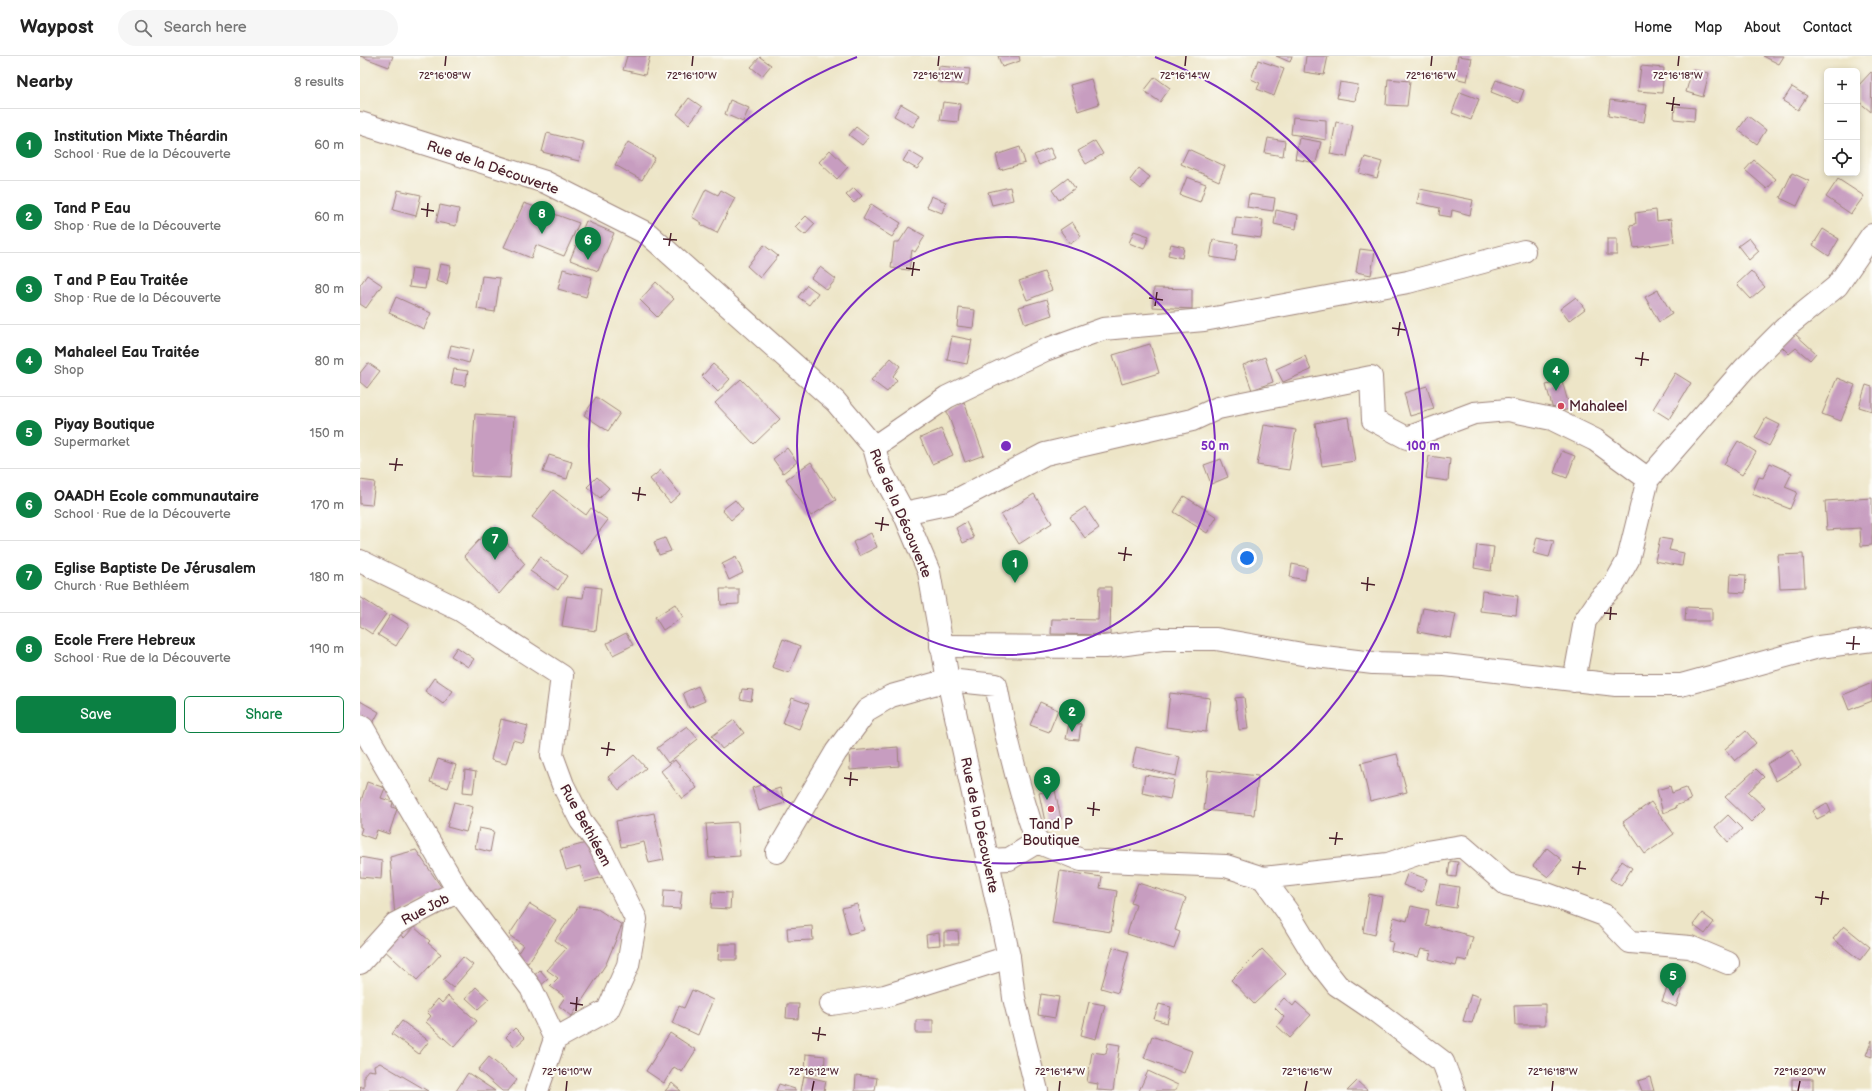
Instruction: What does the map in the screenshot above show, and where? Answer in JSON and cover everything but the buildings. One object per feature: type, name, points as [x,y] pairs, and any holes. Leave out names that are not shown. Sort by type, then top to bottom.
[{"type":"street","name":"Rue de la Découverte","points":[[360,123],[545,182],[648,234],[836,402],[874,447],[880,469],[904,513],[929,572],[948,680],[1009,957],[1014,998],[1037,1091]]},
{"type":"street","points":[[1574,681],[1585,621],[1600,599],[1614,585],[1628,560],[1648,480],[1750,363],[1785,328],[1837,286],[1872,235]]},
{"type":"street","points":[[874,447],[947,397],[1045,350],[1103,329],[1204,320],[1408,282],[1524,251]]},
{"type":"street","points":[[904,513],[951,503],[1045,454],[1192,420],[1218,408],[1371,377],[1373,420],[1407,438],[1474,413],[1508,410],[1552,419],[1595,440],[1648,480]]},
{"type":"street","name":"Rue Bethléem","points":[[360,561],[460,610],[562,676],[552,755],[566,791],[581,821],[599,845],[636,919],[628,965],[608,1010],[555,1039]]},
{"type":"street","points":[[942,646],[1105,647],[1162,638],[1216,639],[1308,655],[1365,662],[1445,665],[1616,686],[1681,685],[1819,647],[1872,640]]},
{"type":"street","points":[[777,852],[836,752],[868,710],[891,696],[948,680],[996,685],[1008,744],[1026,810],[1037,842],[1081,860],[1226,866],[1263,878],[1388,864],[1420,853],[1462,846],[1506,884],[1547,894],[1604,915],[1630,942],[1690,947],[1728,963]]},
{"type":"street","points":[[360,726],[363,728],[458,891],[531,988],[555,1039],[537,1091]]},
{"type":"street","points":[[987,860],[1009,859],[1037,842]]},
{"type":"street","points":[[1263,878],[1287,911],[1315,957],[1336,985],[1377,1012],[1443,1062],[1454,1091]]},
{"type":"street","name":"Rue Job","points":[[360,963],[395,924],[458,891]]},
{"type":"street","points":[[831,1004],[885,996],[1009,957]]},
{"type":"place","name":"Ecole Frere Hebreux","points":[[542,234]]},
{"type":"place","name":"OAADH Ecole communautaire","points":[[588,260]]},
{"type":"place","name":"Mahaleel Eau Traitée","points":[[1556,391]]},
{"type":"place","name":"Mahaleel","points":[[1561,406]]},
{"type":"place","name":"Eglise Baptiste De Jérusalem","points":[[495,560]]},
{"type":"place","name":"Institution Mixte Théardin","points":[[1015,583]]},
{"type":"place","name":"Tand P Eau","points":[[1072,732]]},
{"type":"place","name":"T and P Eau Traitée","points":[[1047,800]]},
{"type":"place","name":"Tand P Boutique","points":[[1051,809]]},
{"type":"place","name":"Piyay Boutique","points":[[1673,996]]}]
